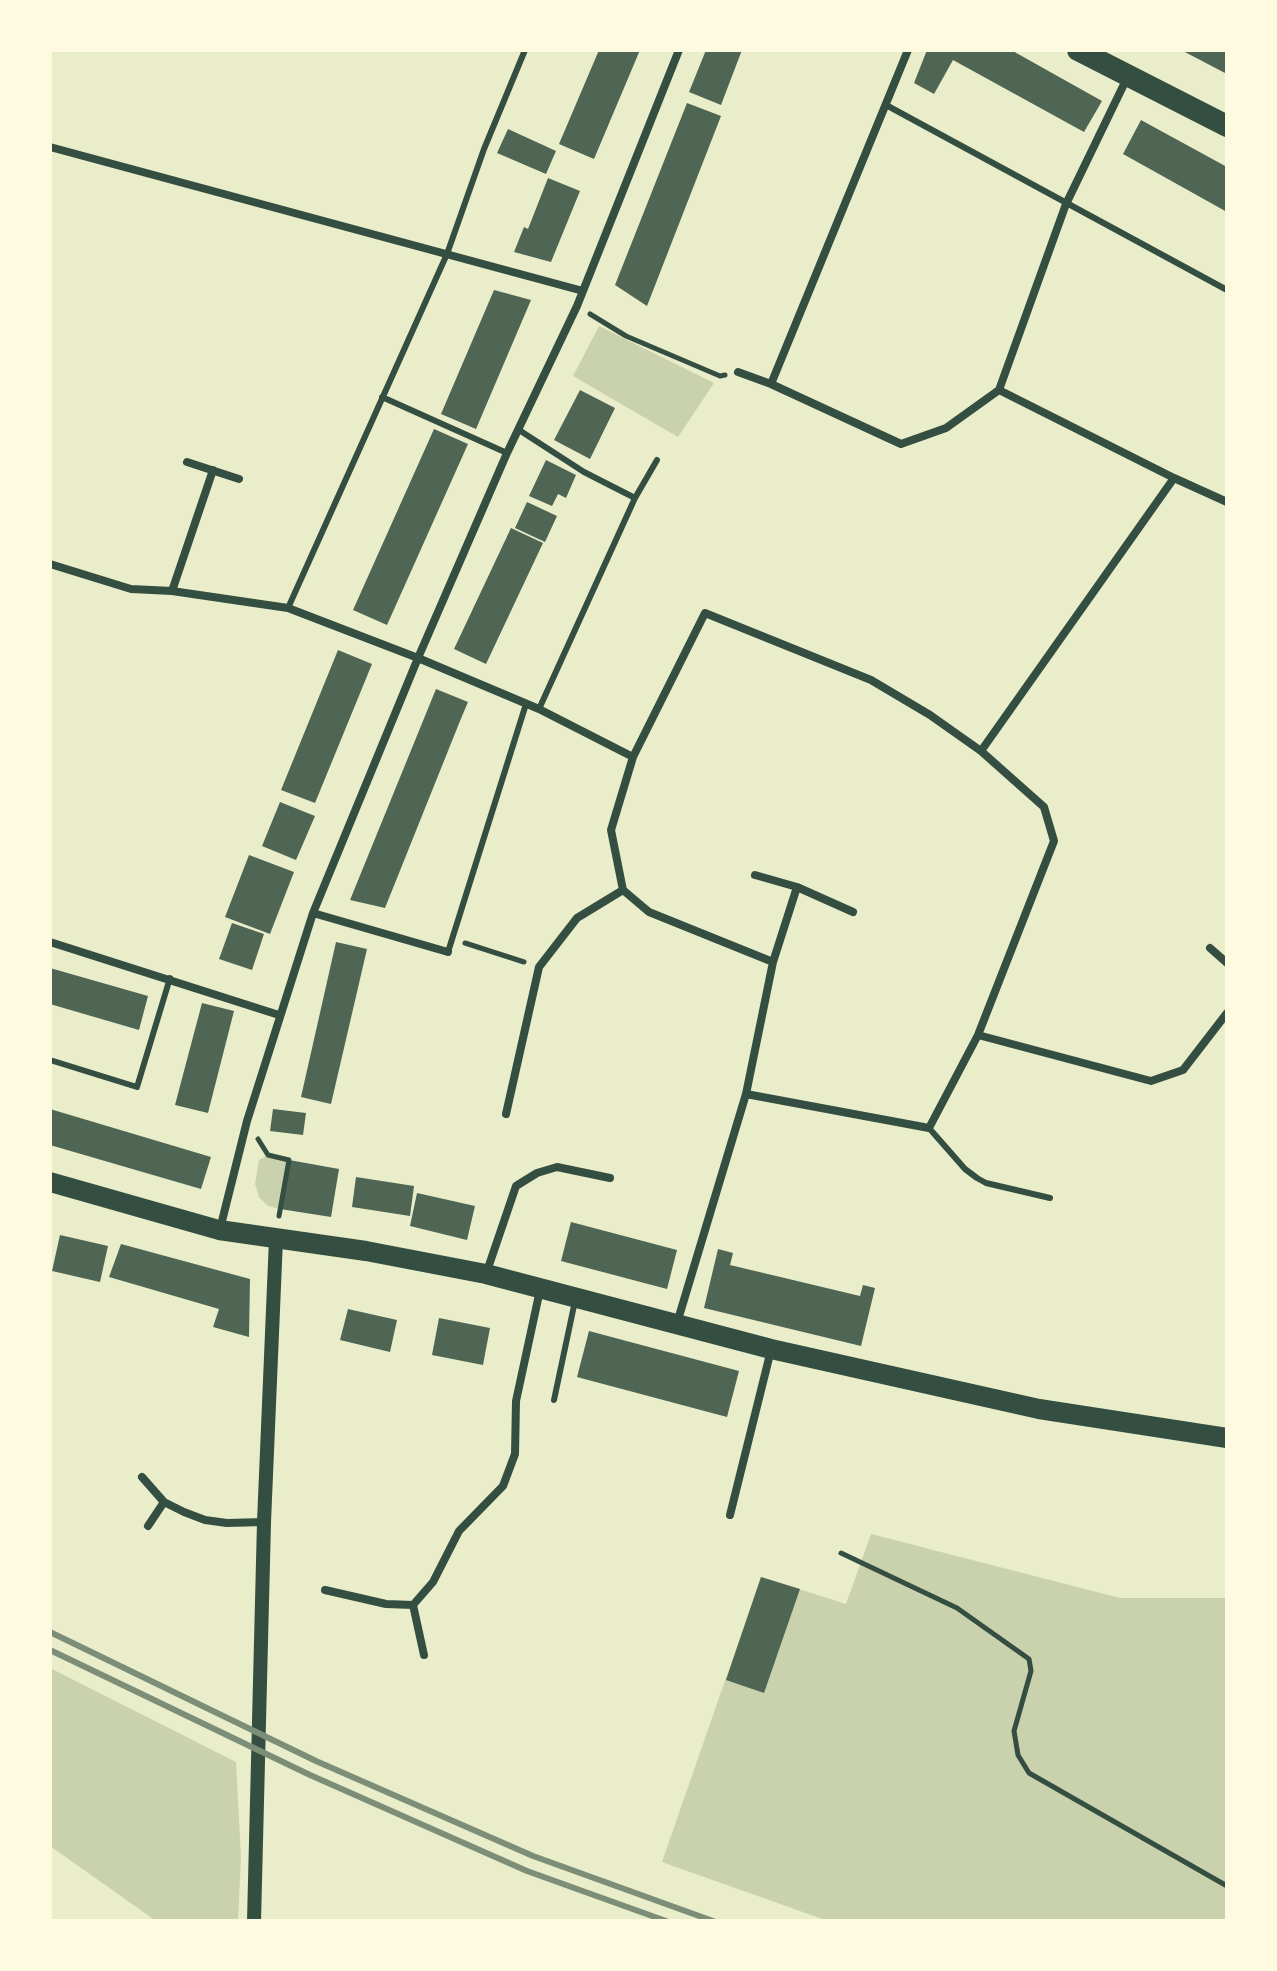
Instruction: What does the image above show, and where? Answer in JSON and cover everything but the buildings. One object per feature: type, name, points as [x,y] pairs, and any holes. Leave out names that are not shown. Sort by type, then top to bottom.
[{"type":"highway","points":[[1078,50],[1128,77],[1224,119]]},
{"type":"main road","points":[[50,1182],[219,1230],[366,1251],[486,1274],[771,1349],[1039,1409],[1227,1438]]},
{"type":"street","points":[[219,1230],[247,1121],[313,913],[507,453],[577,306],[679,50]]},
{"type":"street","points":[[771,384],[908,50]]},
{"type":"street","points":[[738,372],[901,444],[946,428],[999,390],[1066,204],[1128,77]]},
{"type":"street","points":[[50,147],[583,291]]},
{"type":"street","points":[[999,390],[1227,502]]},
{"type":"street","points":[[187,462],[239,479]]},
{"type":"street","points":[[172,591],[213,470]]},
{"type":"street","points":[[981,751],[1174,478]]},
{"type":"street","points":[[50,564],[131,589],[172,591],[288,608],[539,709],[633,757]]},
{"type":"street","points":[[746,1094],[929,1128],[978,1035],[1054,841],[1044,807],[981,751],[930,715],[871,680],[705,613],[633,757],[611,830],[623,890],[649,912],[773,962]]},
{"type":"street","points":[[755,875],[797,887],[853,912]]},
{"type":"street","points":[[677,1323],[746,1094],[773,962],[797,887]]},
{"type":"street","points":[[506,1114],[539,967],[577,918],[623,890]]},
{"type":"street","points":[[313,913],[448,952]]},
{"type":"street","points":[[50,942],[279,1015]]},
{"type":"street","points":[[1210,948],[1227,963]]},
{"type":"street","points":[[978,1035],[1151,1081],[1183,1070],[1227,1013]]},
{"type":"street","points":[[486,1274],[516,1186],[537,1173],[557,1167],[610,1178]]},
{"type":"street","points":[[254,1921],[264,1522],[276,1239]]},
{"type":"street","points":[[413,1605],[433,1582],[459,1531],[503,1486],[515,1454],[516,1401],[540,1289]]},
{"type":"street","points":[[730,1515],[771,1349]]},
{"type":"street","points":[[142,1477],[164,1502],[205,1520],[264,1522]]},
{"type":"street","points":[[148,1526],[164,1502]]},
{"type":"street","points":[[325,1590],[386,1604],[413,1605]]},
{"type":"street","points":[[413,1605],[424,1655]]},
{"type":"lane","points":[[288,608],[447,254],[484,149],[525,50]]},
{"type":"lane","points":[[886,105],[1227,290]]},
{"type":"lane","points":[[382,397],[507,453]]},
{"type":"lane","points":[[519,430],[584,472],[635,498]]},
{"type":"lane","points":[[539,709],[635,498],[657,460]]},
{"type":"lane","points":[[448,952],[526,704]]},
{"type":"lane","points":[[50,1060],[137,1087],[170,978]]},
{"type":"lane","points":[[929,1128],[958,1162],[977,1178],[986,1183],[1050,1198]]},
{"type":"lane","points":[[554,1400],[576,1298]]},
{"type":"path","points":[[577,306],[626,336],[720,376],[738,372]]},
{"type":"path","points":[[452,939],[539,967]]},
{"type":"path","points":[[247,1121],[268,1155],[289,1160],[276,1239]]},
{"type":"path","points":[[841,1553],[957,1608],[1029,1659],[1031,1671],[1014,1731],[1018,1755],[1029,1773],[1227,1886]]},
{"type":"green space","points":[[599,326],[714,383],[678,437],[573,376]]},
{"type":"green space","points":[[268,1155],[289,1160],[280,1209],[268,1206],[259,1197],[255,1184],[259,1160]]},
{"type":"green space","points":[[871,1534],[1120,1598],[1227,1598],[1227,1921],[828,1921],[662,1862],[761,1577],[846,1604]]},
{"type":"green space","points":[[50,1668],[236,1762],[241,1857],[238,1921],[156,1921],[50,1846]]},
{"type":"railway","points":[[50,1632],[316,1761],[533,1856],[713,1921]]},
{"type":"railway","points":[[50,1650],[310,1775],[527,1871],[666,1921]]}]
